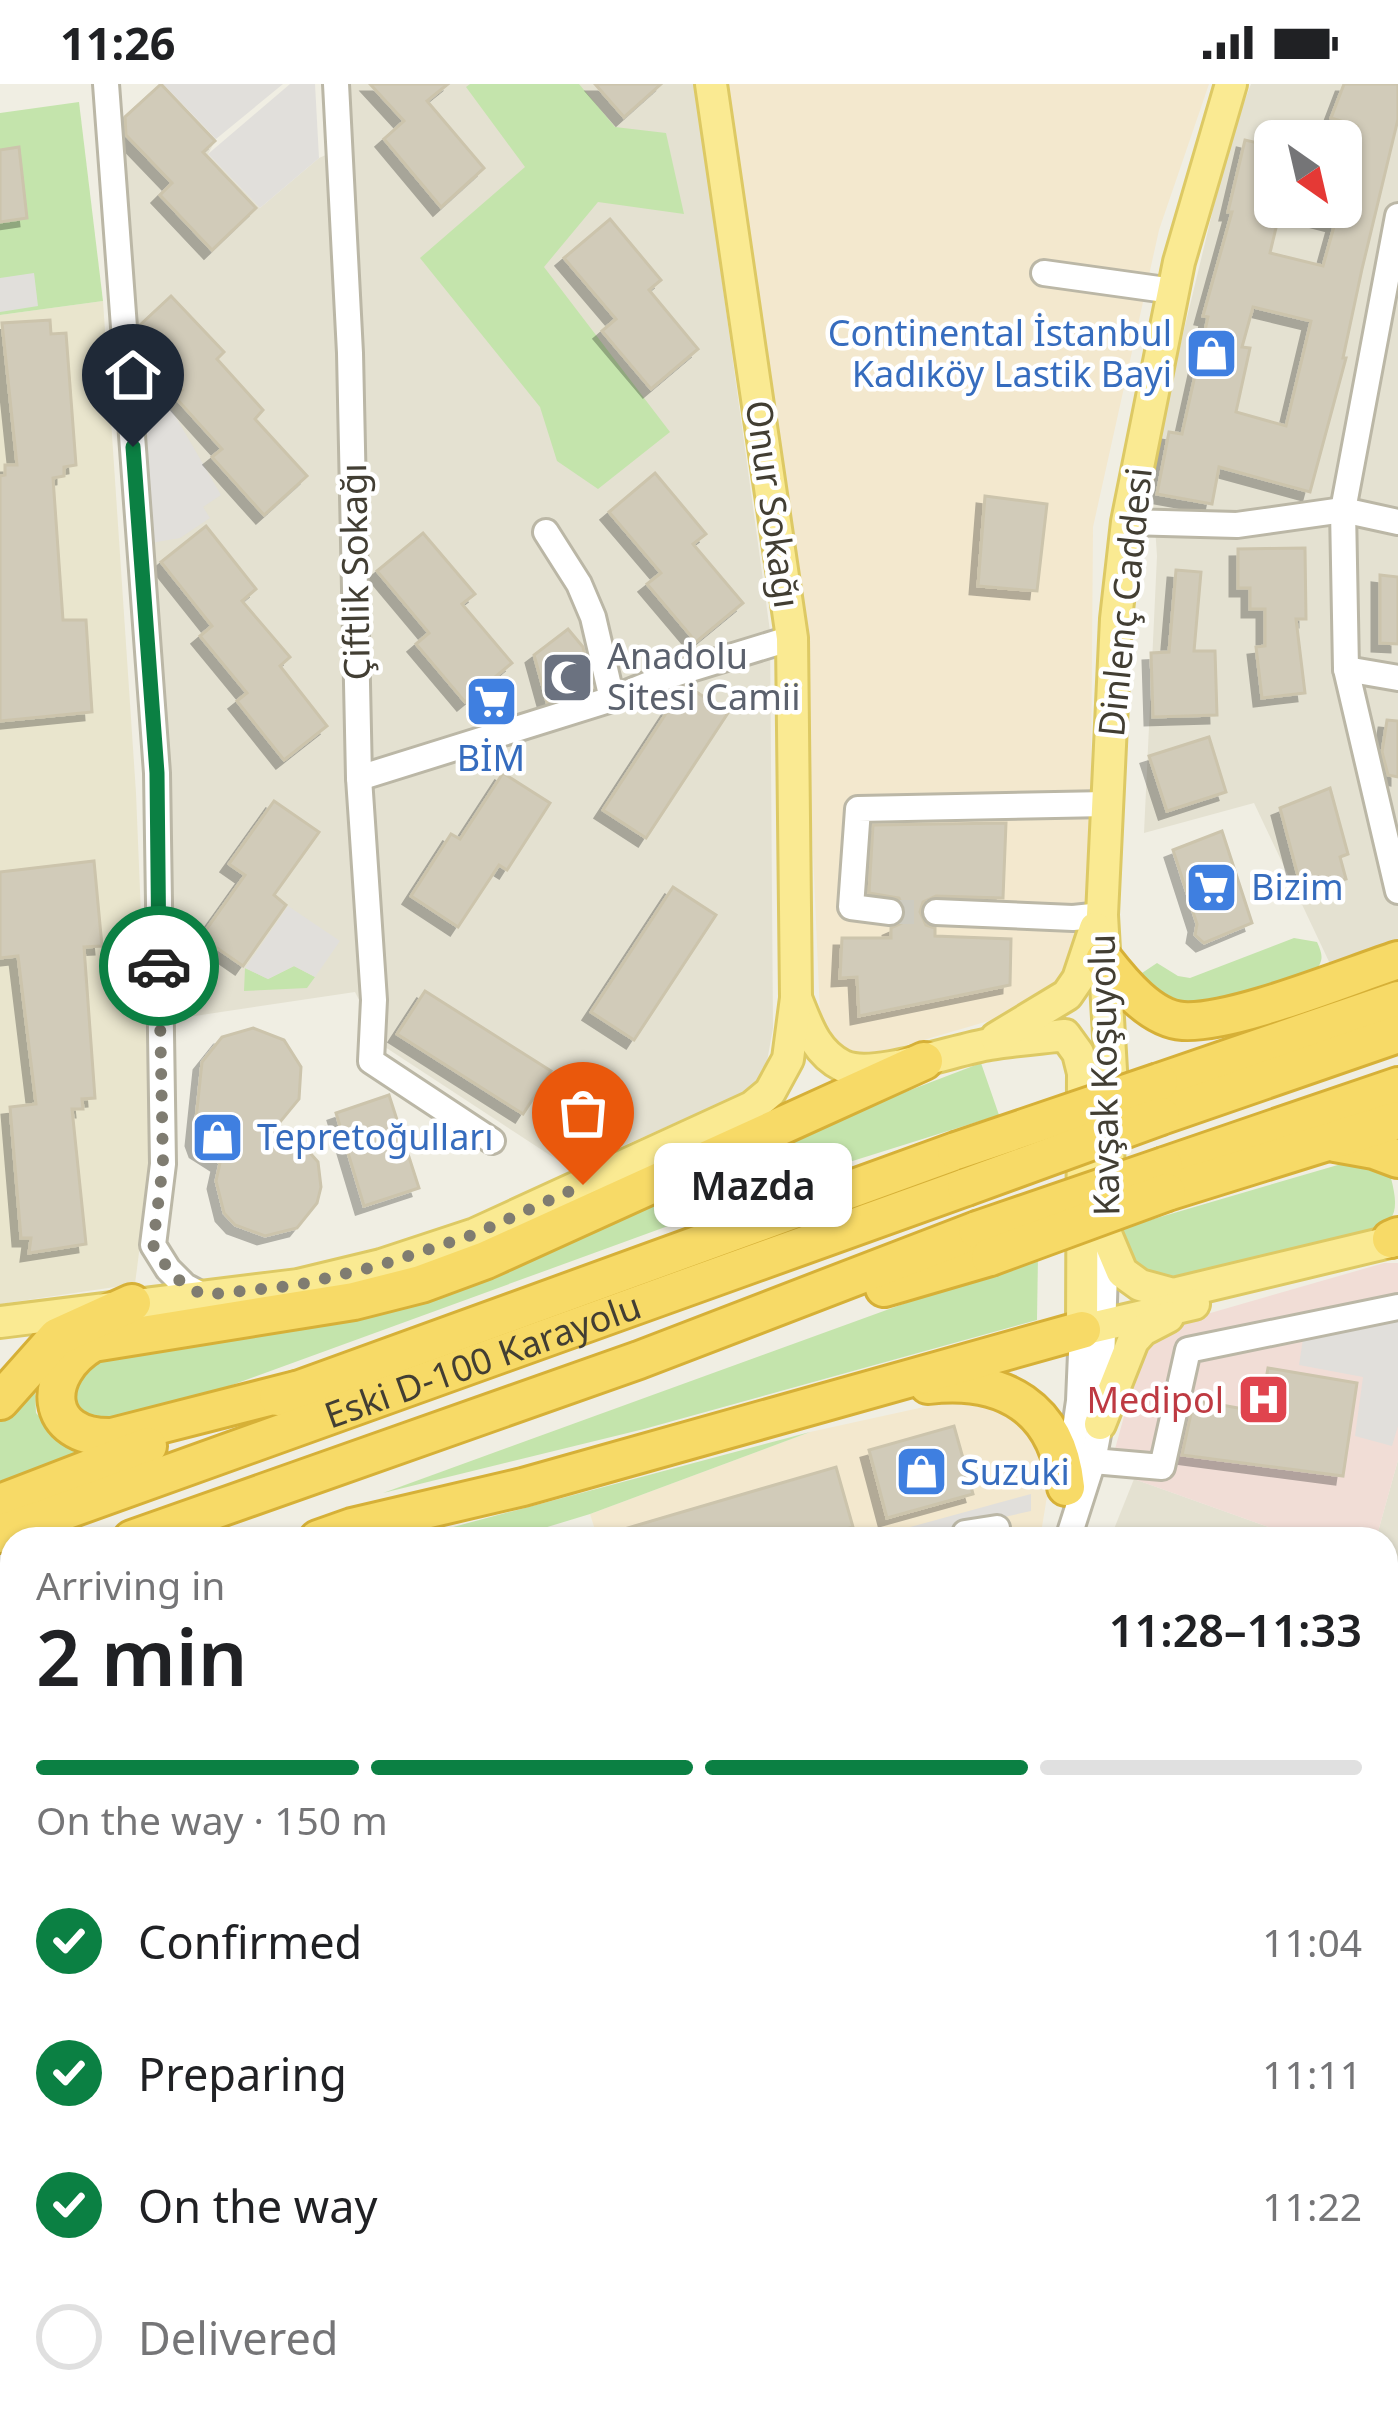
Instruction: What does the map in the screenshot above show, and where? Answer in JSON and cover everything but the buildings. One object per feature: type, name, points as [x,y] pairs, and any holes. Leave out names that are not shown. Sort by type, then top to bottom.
[{"type":"highway","points":[[1104,960],[1126,988],[1180,1021],[1262,1005],[1398,961]]},
{"type":"highway","points":[[0,1503],[296,1390],[1160,1099],[1398,1000]]},
{"type":"highway","points":[[1160,1099],[1398,1034]]},
{"type":"highway","points":[[296,1390],[112,1437],[89,1438],[63,1421],[56,1405],[63,1366],[93,1343],[334,1304],[421,1284],[506,1251],[924,1061]]},
{"type":"highway","points":[[1165,1179],[1398,1086]]},
{"type":"highway","points":[[1165,1179],[1332,1142],[1398,1120]]},
{"type":"highway","points":[[1332,1142],[1398,1160]]},
{"type":"highway","name":"Eski D-100 Karayolu","points":[[18,1527],[961,1169]]},
{"type":"highway","name":"Eski D-100 Karayolu","points":[[166,1527],[1165,1179]]},
{"type":"highway","points":[[0,1401],[57,1336],[132,1303]]},
{"type":"highway","points":[[363,1527],[1094,1327]]},
{"type":"highway","points":[[754,1422],[929,1384],[974,1384],[1001,1391],[1039,1416],[1064,1459],[1066,1487]]},
{"type":"main road","name":"Onur Sokağı","points":[[132,1303],[298,1285],[381,1265],[475,1234],[752,1107],[770,1092],[788,1059],[796,998],[792,638],[711,84]]},
{"type":"main road","name":"Dinlenç Caddesi","points":[[1173,292],[1170,238],[1211,84]]},
{"type":"main road","name":"Dinlenç Caddesi","points":[[1102,915],[1116,620],[1127,522],[1173,292],[1231,84]]},
{"type":"main road","name":"Kavşak Koşuyolu","points":[[1102,915],[1111,1070],[1106,1234]]},
{"type":"main road","points":[[986,1044],[1067,995],[1078,980],[1102,915]]},
{"type":"main road","name":"Kavşak Koşuyolu","points":[[796,998],[815,1043],[841,1065],[856,1070],[924,1061],[986,1044],[1065,1036],[1078,1053],[1083,1073],[1094,1327]]},
{"type":"main road","points":[[1106,1234],[1122,1272],[1140,1285],[1173,1294],[1396,1242]]},
{"type":"main road","points":[[1094,1327],[1210,1301],[1396,1242]]},
{"type":"main road","points":[[1100,1424],[1127,1353],[1143,1330],[1210,1301]]},
{"type":"main road","points":[[0,1322],[132,1303]]},
{"type":"street","points":[[106,84],[157,773],[163,1164],[153,1245],[185,1286],[204,1295]]},
{"type":"street","name":"Çiftlik Sokağı","points":[[336,84],[350,353],[359,778],[374,1000],[372,1051]]},
{"type":"street","points":[[1398,216],[1392,269],[1343,510],[1346,669],[1398,892]]},
{"type":"street","points":[[1044,273],[1173,292]]},
{"type":"street","points":[[1127,522],[1237,525],[1343,510],[1398,522]]},
{"type":"street","points":[[547,532],[593,617],[613,699]]},
{"type":"street","points":[[359,778],[792,638]]},
{"type":"street","points":[[1346,669],[1398,678]]},
{"type":"street","points":[[890,912],[851,907],[858,809],[1107,804]]},
{"type":"street","points":[[936,913],[1102,915]]},
{"type":"street","points":[[372,1051],[441,1087]]},
{"type":"street","points":[[372,1051],[493,1141]]},
{"type":"street","points":[[1064,1527],[1066,1487],[1106,1234]]},
{"type":"street","points":[[1093,1461],[1162,1467],[1188,1350],[1398,1307]]},
{"type":"street","points":[[1068,1527],[1093,1461],[1100,1424],[1094,1327]]},
{"type":"shaded area","points":[[160,84],[216,139],[208,154],[260,208],[319,158],[351,144],[347,84],[695,84],[770,631],[773,1028],[763,1084],[571,1169],[382,1045],[355,992],[168,1020],[116,124]]},
{"type":"shaded area","points":[[163,84],[283,84],[216,139]]},
{"type":"shaded area","points":[[290,84],[315,84],[319,158],[260,208],[208,154]]},
{"type":"shaded area","points":[[724,84],[1209,84],[1159,230],[1093,527],[1090,909],[1073,962],[1052,991],[992,1020],[869,1056],[841,1049],[820,1014],[803,621]]},
{"type":"shaded area","points":[[1251,84],[1398,84],[1398,941],[1332,968],[1254,803],[1144,833],[1157,556],[1151,467],[1230,139]]},
{"type":"shaded area","points":[[34,273],[38,306],[0,312],[0,278]]},
{"type":"shaded area","points":[[103,301],[136,793],[151,1159],[135,1284],[0,1304],[0,315]]},
{"type":"shaded area","points":[[159,388],[221,495],[203,507],[210,518],[180,538],[145,544],[133,399]]},
{"type":"shaded area","points":[[288,906],[340,941],[315,977],[294,966],[268,979],[245,968]]},
{"type":"shaded area","name":"Medipol","points":[[1384,1263],[1398,1263],[1398,1460],[1379,1527],[1268,1527],[1134,1479],[1115,1449],[1142,1351],[1163,1332],[1193,1318]]},
{"type":"shaded area","points":[[1398,1319],[1398,1426],[1392,1446],[1355,1436],[1363,1377],[1299,1365],[1304,1332]]},
{"type":"shaded area","points":[[965,1398],[1004,1406],[1036,1434],[1049,1484],[1042,1527],[594,1527],[590,1514],[810,1432]]},
{"type":"shaded area","points":[[1398,1460],[1398,1527],[1379,1527]]},
{"type":"shaded area","points":[[1134,1479],[1268,1527],[1115,1527]]},
{"type":"shaded area","points":[[1031,1494],[1031,1511],[959,1527],[910,1527]]},
{"type":"green space","points":[[579,84],[615,127],[666,133],[684,214],[598,202],[544,267],[670,432],[598,489],[557,461],[540,407],[420,258],[525,167],[466,87]]},
{"type":"green space","points":[[79,102],[103,301],[0,315],[0,113]]},
{"type":"green space","points":[[1294,938],[1317,942],[1322,958],[1314,972],[1221,1001],[1173,1001],[1155,991],[1142,973],[1157,963],[1190,978]]},
{"type":"green space","points":[[294,966],[315,977],[307,988],[244,991],[245,968],[268,979]]},
{"type":"green space","points":[[981,1063],[999,1115],[808,1175],[114,1428],[86,1415],[74,1401],[91,1356],[596,1227],[879,1102]]},
{"type":"green space","points":[[1348,1162],[1391,1178],[1394,1211],[1374,1235],[1180,1284],[1139,1268],[1116,1230]]},
{"type":"green space","points":[[1038,1255],[1037,1320],[644,1429],[383,1493]]},
{"type":"green space","points":[[48,1355],[35,1389],[36,1413],[77,1454],[0,1481],[0,1419]]},
{"type":"green space","points":[[810,1432],[547,1527],[453,1527]]},
{"type":"tunnel","points":[[890,912],[936,912]]},
{"type":"way so far","points":[[159,966],[163,1164],[153,1245],[185,1286],[204,1295],[298,1285],[381,1265],[475,1234],[583,1185]]},
{"type":"place","name":"Continental İstanbul Kadıköy Lastik Bayi","points":[[1211,354]]},
{"type":"place","name":"Anadolu Sitesi Camii","points":[[568,677]]},
{"type":"place","name":"BİM","points":[[491,702]]},
{"type":"place","name":"Bizim","points":[[1212,887]]},
{"type":"place","name":"Tepretoğulları","points":[[218,1137]]},
{"type":"place","name":"Mazda","points":[[583,1185]]},
{"type":"place","name":"Medipol","points":[[1263,1400]]},
{"type":"place","name":"Suzuki","points":[[921,1472]]},
{"type":"route","points":[[133,447],[157,773],[159,966]]}]
